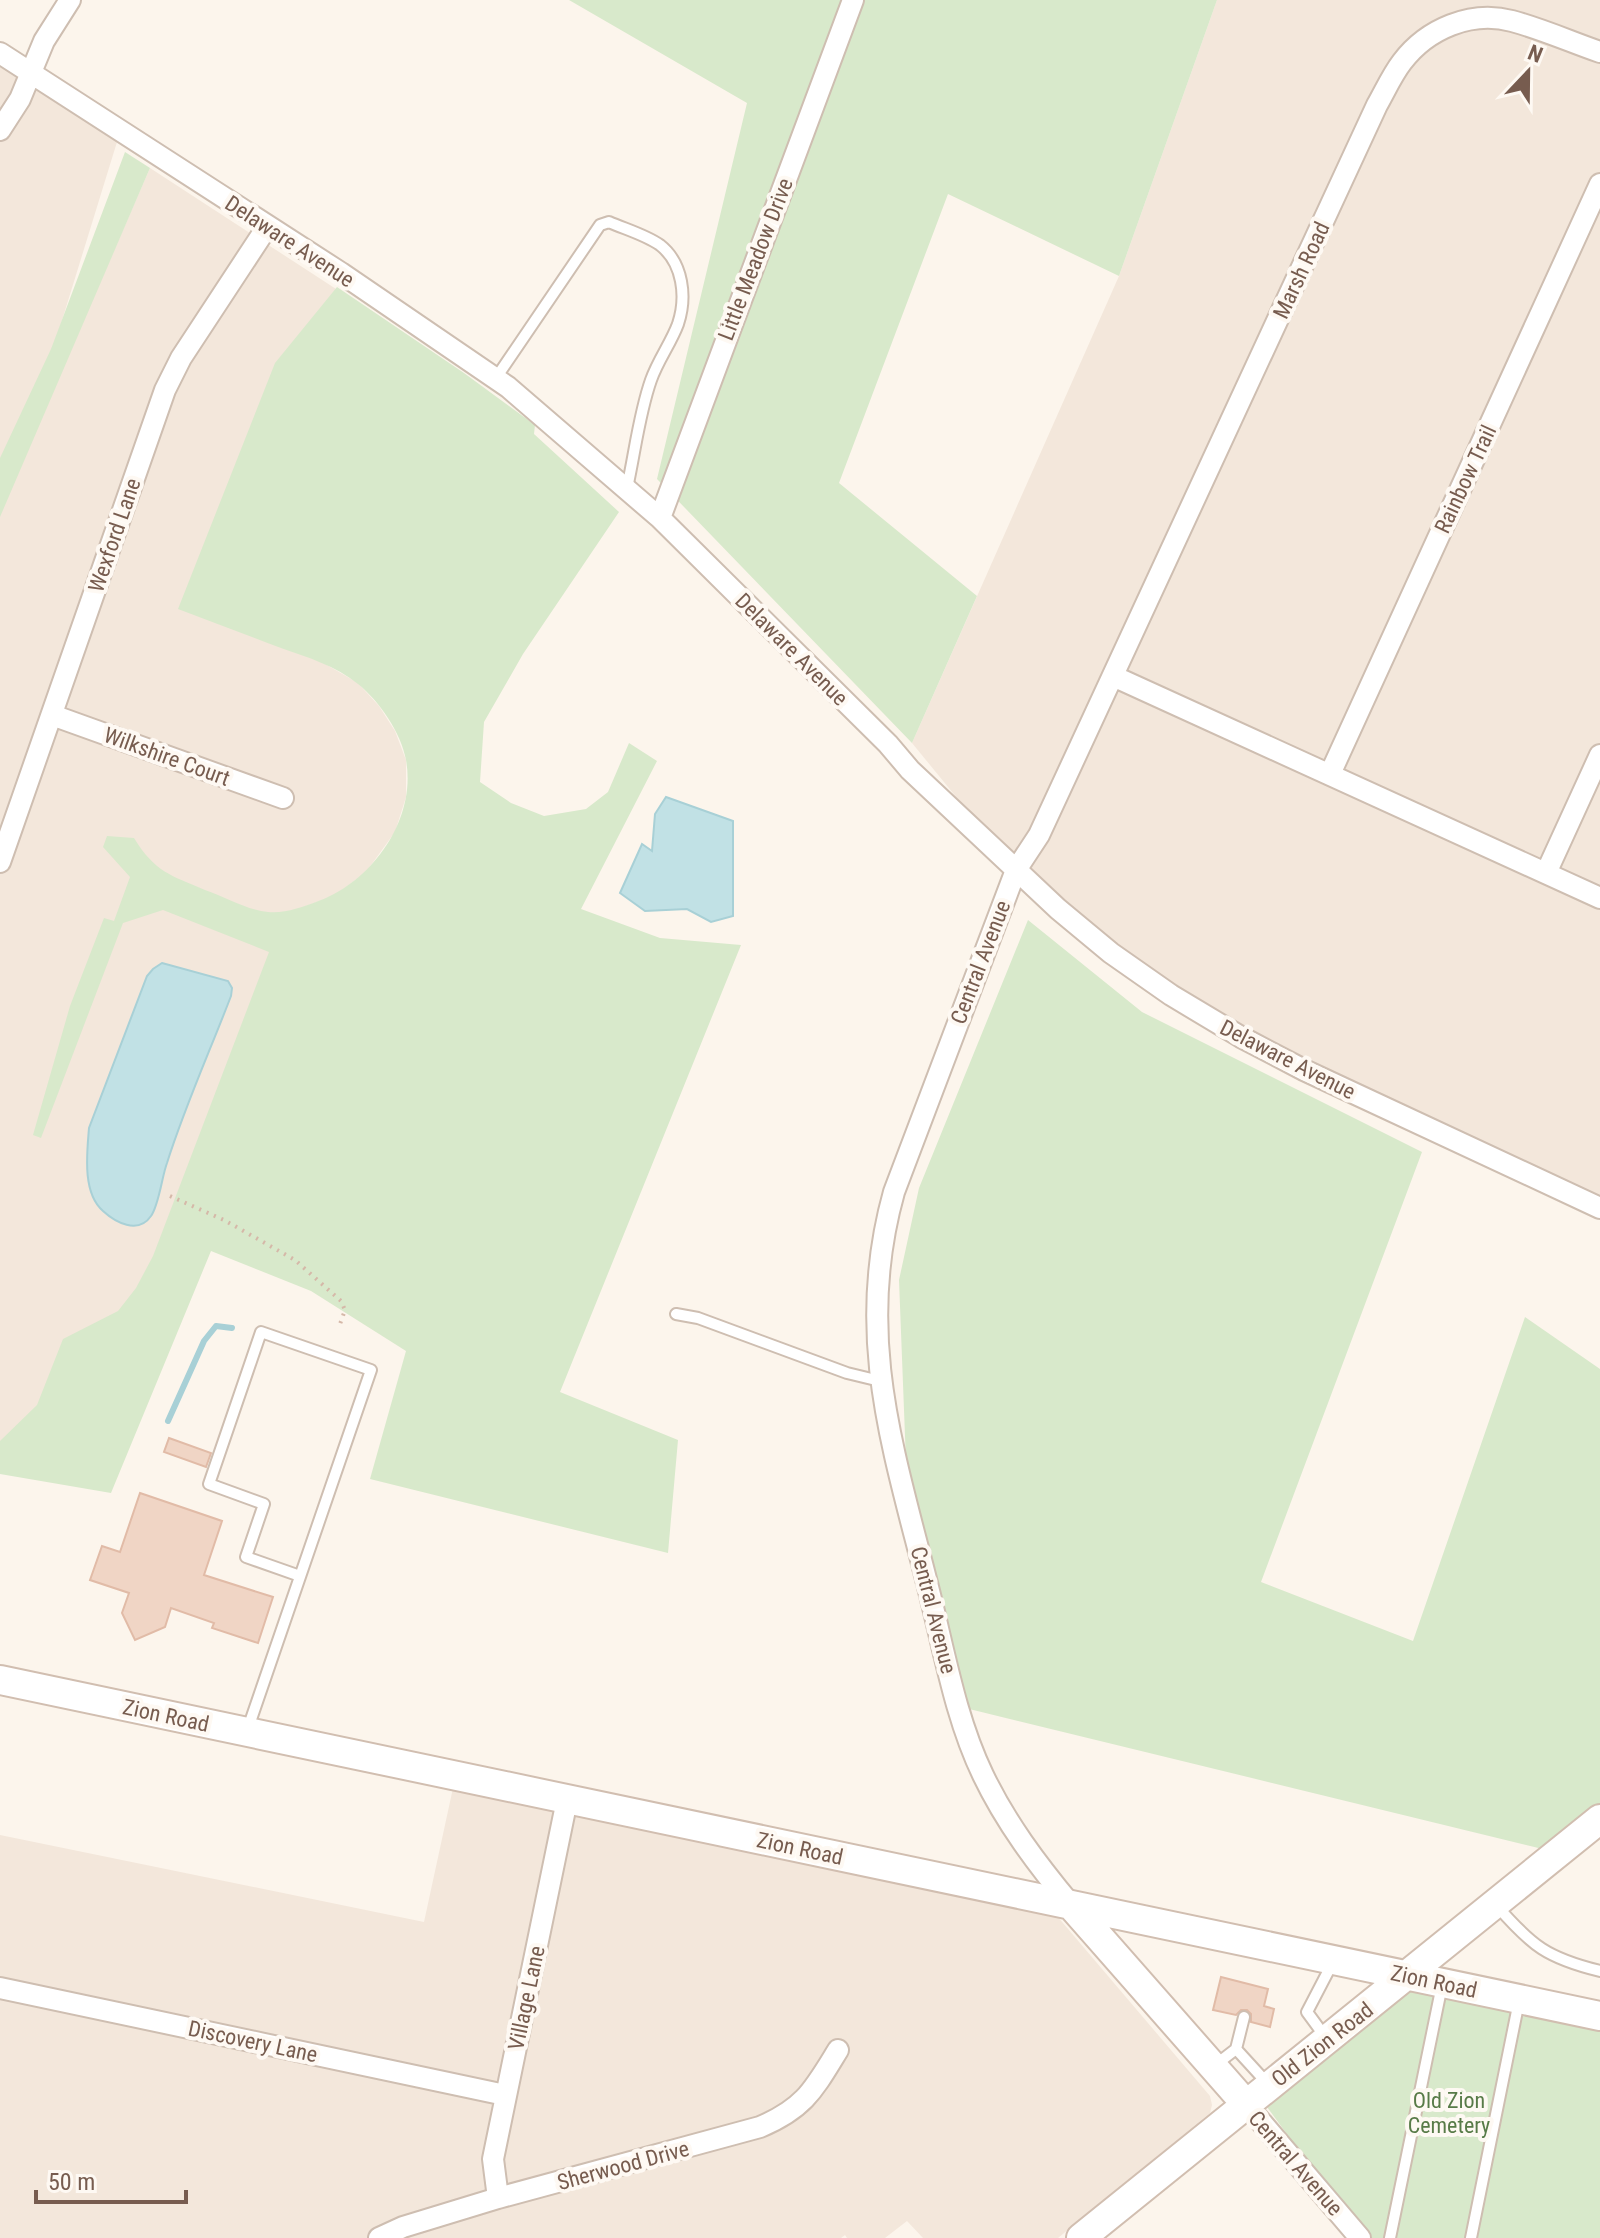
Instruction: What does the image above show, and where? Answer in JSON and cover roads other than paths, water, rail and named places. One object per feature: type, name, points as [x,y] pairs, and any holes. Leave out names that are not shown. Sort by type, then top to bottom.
[{"type":"street","points":[[0,130],[20,99],[44,41],[70,0]]},
{"type":"street","name":"Little Meadow Drive","points":[[660,518],[853,0]]},
{"type":"street","name":"Marsh Road","points":[[1016,870],[1039,835],[1377,105],[1401,63],[1417,45],[1440,30],[1463,20],[1484,18],[1510,20],[1600,52]]},
{"type":"street","name":"Delaware Avenue","points":[[0,53],[496,378],[564,433],[660,518],[888,744],[910,770],[1016,870],[1111,953],[1171,995],[1241,1037],[1600,1208]]},
{"type":"street","name":"Rainbow Trail","points":[[1330,774],[1600,184]]},
{"type":"street","name":"Wexford Lane","points":[[0,862],[165,390],[181,358],[267,227]]},
{"type":"street","points":[[1113,676],[1600,898]]},
{"type":"street","name":"Wilkshire Court","points":[[52,715],[283,798]]},
{"type":"street","points":[[1546,873],[1600,755]]},
{"type":"street","name":"Central Avenue","points":[[1016,870],[916,1127],[889,1209],[877,1280],[876,1341],[880,1381],[893,1443],[966,1732],[986,1781],[1010,1824],[1037,1865],[1071,1905],[1225,2057],[1245,2103],[1360,2238]]},
{"type":"street","name":"Zion Road","points":[[0,1680],[1600,2016]]},
{"type":"street","name":"Village Lane","points":[[498,2198],[493,2159],[567,1800]]},
{"type":"street","name":"Old Zion Road","points":[[1081,2238],[1600,1819]]},
{"type":"street","name":"Discovery Lane","points":[[0,1988],[505,2095]]},
{"type":"street","name":"Sherwood Drive","points":[[379,2238],[403,2227],[498,2198],[741,2133],[777,2120],[810,2096],[838,2050]]},
{"type":"lane","points":[[496,378],[600,225],[609,222],[659,244],[675,261],[682,282],[683,302],[677,325],[661,353],[650,383],[627,489]]},
{"type":"lane","points":[[676,1314],[698,1318],[847,1373],[880,1381]]},
{"type":"lane","points":[[246,1732],[300,1576],[371,1370],[261,1332],[209,1484],[264,1504],[246,1557],[300,1576]]},
{"type":"lane","points":[[1496,1904],[1521,1934],[1541,1950],[1600,1971]]},
{"type":"lane","points":[[1327,2040],[1307,2012],[1334,1960]]},
{"type":"lane","points":[[1390,2238],[1443,1983]]},
{"type":"lane","points":[[1471,2238],[1520,1999]]},
{"type":"lane","points":[[1244,2017],[1225,2057],[1269,2086]]},
{"type":"water","points":[[666,797],[733,821],[733,916],[711,922],[687,909],[645,911],[620,893],[642,844],[652,851],[655,814]]},
{"type":"water","points":[[162,963],[228,981],[232,988],[174,1142],[154,1211],[146,1222],[133,1226],[108,1215],[96,1203],[87,1172],[89,1128],[147,976]]},
{"type":"waterway","points":[[168,1421],[204,1341],[216,1326],[232,1328]]},
{"type":"park label","name":"Old Zion Cemetery","points":[[1449,2112]]}]
